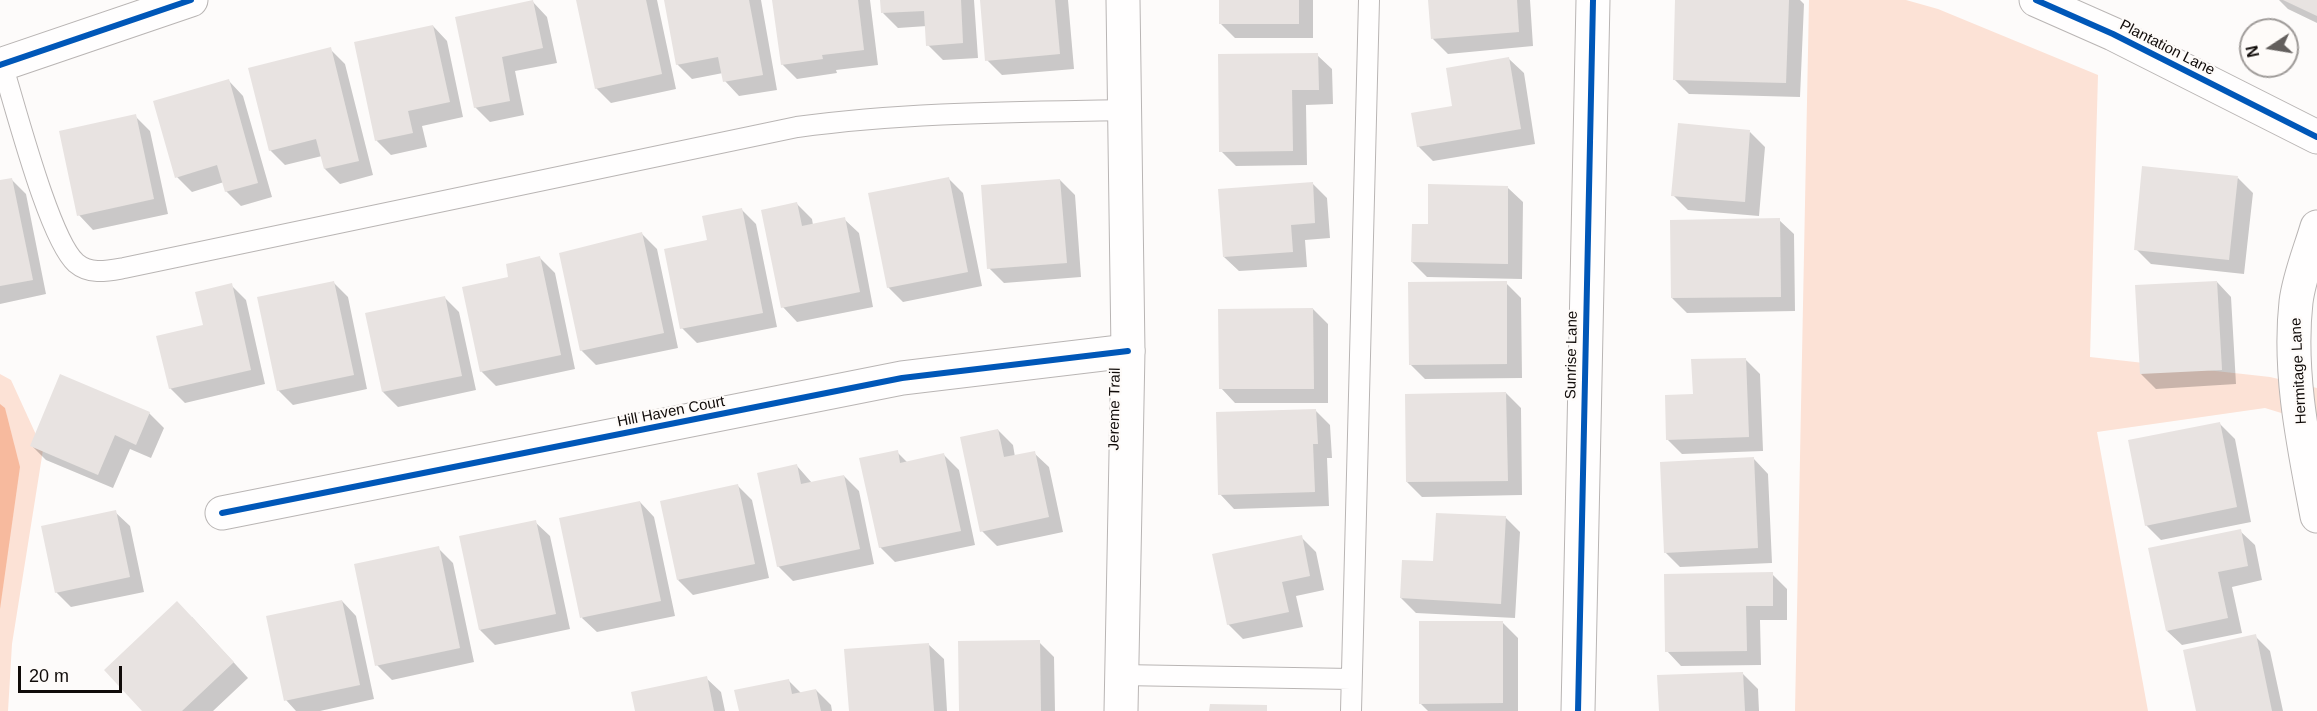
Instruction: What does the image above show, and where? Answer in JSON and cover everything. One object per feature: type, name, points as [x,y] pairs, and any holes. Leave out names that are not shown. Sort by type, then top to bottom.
[{"type":"street","points":[[1,65],[191,0]]},
{"type":"street","name":"Jereme Trail","points":[[1121,711],[1128,351],[1124,0]]},
{"type":"street","name":"Sunrise Lane","points":[[1578,711],[1593,0]]},
{"type":"street","name":"Plantation Lane","points":[[2036,0],[2113,34],[2317,137]]},
{"type":"street","name":"Hermitage Lane","points":[[2317,227],[2296,300],[2294,337],[2301,431],[2317,516]]},
{"type":"street","name":"Hill Haven Court","points":[[222,513],[902,378],[1128,351]]},
{"type":"lane","points":[[1351,711],[1369,0]]},
{"type":"lane","points":[[1,65],[56,234],[75,262],[86,269],[98,271],[136,266],[797,127],[866,118],[941,114],[1126,110]]},
{"type":"lane","points":[[1121,675],[1351,679]]},
{"type":"shaded area","points":[[1809,0],[1906,0],[1938,9],[2098,75],[2090,357],[2270,377],[2317,388],[2317,424],[2265,408],[2097,432],[2148,711],[1795,711]]},
{"type":"shaded area","points":[[0,374],[11,380],[43,450],[12,644],[8,711],[0,711]]},
{"type":"shaded area","points":[[0,404],[5,408],[20,467],[0,609]]},
{"type":"building","points":[[533,0],[543,48],[502,57],[510,101],[474,108],[455,17]]},
{"type":"building","points":[[576,0],[646,0],[662,74],[595,89]]},
{"type":"building","points":[[664,0],[749,0],[763,75],[723,82],[718,57],[676,65]]},
{"type":"building","points":[[772,0],[858,0],[864,50],[822,55],[823,59],[781,65]]},
{"type":"building","points":[[880,0],[961,0],[963,43],[926,46],[924,11],[881,13]]},
{"type":"building","points":[[980,0],[1055,0],[1060,54],[985,61]]},
{"type":"building","points":[[1219,0],[1299,0],[1299,24],[1219,24]]},
{"type":"building","points":[[1428,0],[1517,0],[1519,32],[1431,39]]},
{"type":"building","points":[[1675,0],[1789,0],[1786,83],[1673,80]]},
{"type":"building","points":[[2283,0],[2317,0],[2317,16]]},
{"type":"building","points":[[433,25],[450,102],[408,111],[413,133],[375,141],[354,42]]},
{"type":"building","points":[[331,47],[359,161],[324,169],[316,139],[269,151],[248,68]]},
{"type":"building","points":[[1318,53],[1319,90],[1292,90],[1293,151],[1219,152],[1218,54]]},
{"type":"building","points":[[1509,57],[1521,129],[1417,147],[1411,113],[1452,106],[1446,68]]},
{"type":"building","points":[[229,79],[258,183],[225,192],[217,165],[175,178],[153,101]]},
{"type":"building","points":[[136,114],[154,199],[77,216],[59,131]]},
{"type":"building","points":[[1678,123],[1750,130],[1745,202],[1671,196]]},
{"type":"building","points":[[2142,166],[2238,176],[2229,260],[2134,250]]},
{"type":"building","points":[[949,177],[968,272],[887,288],[868,193]]},
{"type":"building","points":[[12,178],[33,280],[0,286],[0,180]]},
{"type":"building","points":[[1060,179],[1067,263],[987,269],[981,185]]},
{"type":"building","points":[[1313,182],[1315,223],[1291,225],[1293,252],[1223,257],[1218,189]]},
{"type":"building","points":[[1428,184],[1508,186],[1508,264],[1411,262],[1412,224],[1428,224]]},
{"type":"building","points":[[797,202],[802,226],[845,217],[860,292],[781,308],[761,210]]},
{"type":"building","points":[[742,208],[763,313],[680,329],[664,249],[707,240],[702,216]]},
{"type":"building","points":[[1780,218],[1781,297],[1671,298],[1670,220]]},
{"type":"building","points":[[642,232],[664,333],[580,351],[559,253]]},
{"type":"building","points":[[540,256],[561,355],[480,372],[462,287],[508,277],[506,264]]},
{"type":"building","points":[[334,281],[354,375],[277,391],[257,297]]},
{"type":"building","points":[[1507,281],[1507,364],[1409,365],[1408,282]]},
{"type":"building","points":[[2217,281],[2222,370],[2140,374],[2135,285]]},
{"type":"building","points":[[232,283],[251,370],[169,389],[156,336],[203,325],[195,292]]},
{"type":"building","points":[[445,296],[462,376],[382,392],[365,313]]},
{"type":"building","points":[[1313,308],[1314,389],[1219,389],[1218,309]]},
{"type":"building","points":[[1746,358],[1749,437],[1666,440],[1665,395],[1693,394],[1691,359]]},
{"type":"building","points":[[60,374],[150,412],[136,445],[115,435],[98,475],[30,446]]},
{"type":"building","points":[[1506,392],[1508,481],[1406,482],[1405,394]]},
{"type":"building","points":[[1316,409],[1318,444],[1313,444],[1315,492],[1218,495],[1216,412]]},
{"type":"building","points":[[2220,422],[2237,507],[2145,526],[2128,440]]},
{"type":"building","points":[[998,429],[1004,457],[1035,451],[1049,517],[980,532],[960,437]]},
{"type":"building","points":[[898,450],[900,463],[944,453],[961,531],[879,548],[859,458]]},
{"type":"building","points":[[1754,457],[1758,548],[1664,553],[1660,462]]},
{"type":"building","points":[[797,464],[801,484],[844,475],[860,549],[777,567],[757,473]]},
{"type":"building","points":[[738,484],[755,564],[677,580],[660,501]]},
{"type":"building","points":[[640,501],[661,601],[580,618],[559,518]]},
{"type":"building","points":[[116,510],[130,577],[55,593],[41,526]]},
{"type":"building","points":[[1436,513],[1506,516],[1501,604],[1400,598],[1402,560],[1433,561]]},
{"type":"building","points":[[536,520],[556,614],[479,630],[459,536]]},
{"type":"building","points":[[2241,529],[2248,566],[2218,572],[2228,618],[2166,631],[2148,548]]},
{"type":"building","points":[[1302,535],[1310,576],[1282,582],[1289,612],[1227,625],[1212,554]]},
{"type":"building","points":[[439,546],[460,648],[375,666],[354,564]]},
{"type":"building","points":[[1773,572],[1773,606],[1746,606],[1747,651],[1665,652],[1664,574]]},
{"type":"building","points":[[342,600],[360,685],[284,701],[266,616]]},
{"type":"building","points":[[177,601],[234,662],[182,711],[142,711],[104,670]]},
{"type":"building","points":[[1419,621],[1503,621],[1503,703],[1419,704]]},
{"type":"building","points":[[2256,634],[2272,711],[2196,711],[2183,650]]},
{"type":"building","points":[[1040,640],[1041,711],[959,711],[958,641]]},
{"type":"building","points":[[929,643],[934,711],[849,711],[844,649]]},
{"type":"building","points":[[1743,672],[1745,711],[1659,711],[1657,675]]},
{"type":"building","points":[[707,676],[714,711],[635,711],[631,692]]},
{"type":"building","points":[[789,679],[792,694],[816,689],[821,711],[739,711],[734,690]]},
{"type":"building","points":[[1210,704],[1267,705],[1267,711],[1209,711]]},
{"type":"cycle path","points":[[0,65],[191,0]]},
{"type":"cycle path","points":[[1578,711],[1593,0]]},
{"type":"cycle path","points":[[2036,0],[2113,34],[2317,137]]},
{"type":"cycle path","points":[[222,513],[902,378],[1128,351]]}]
